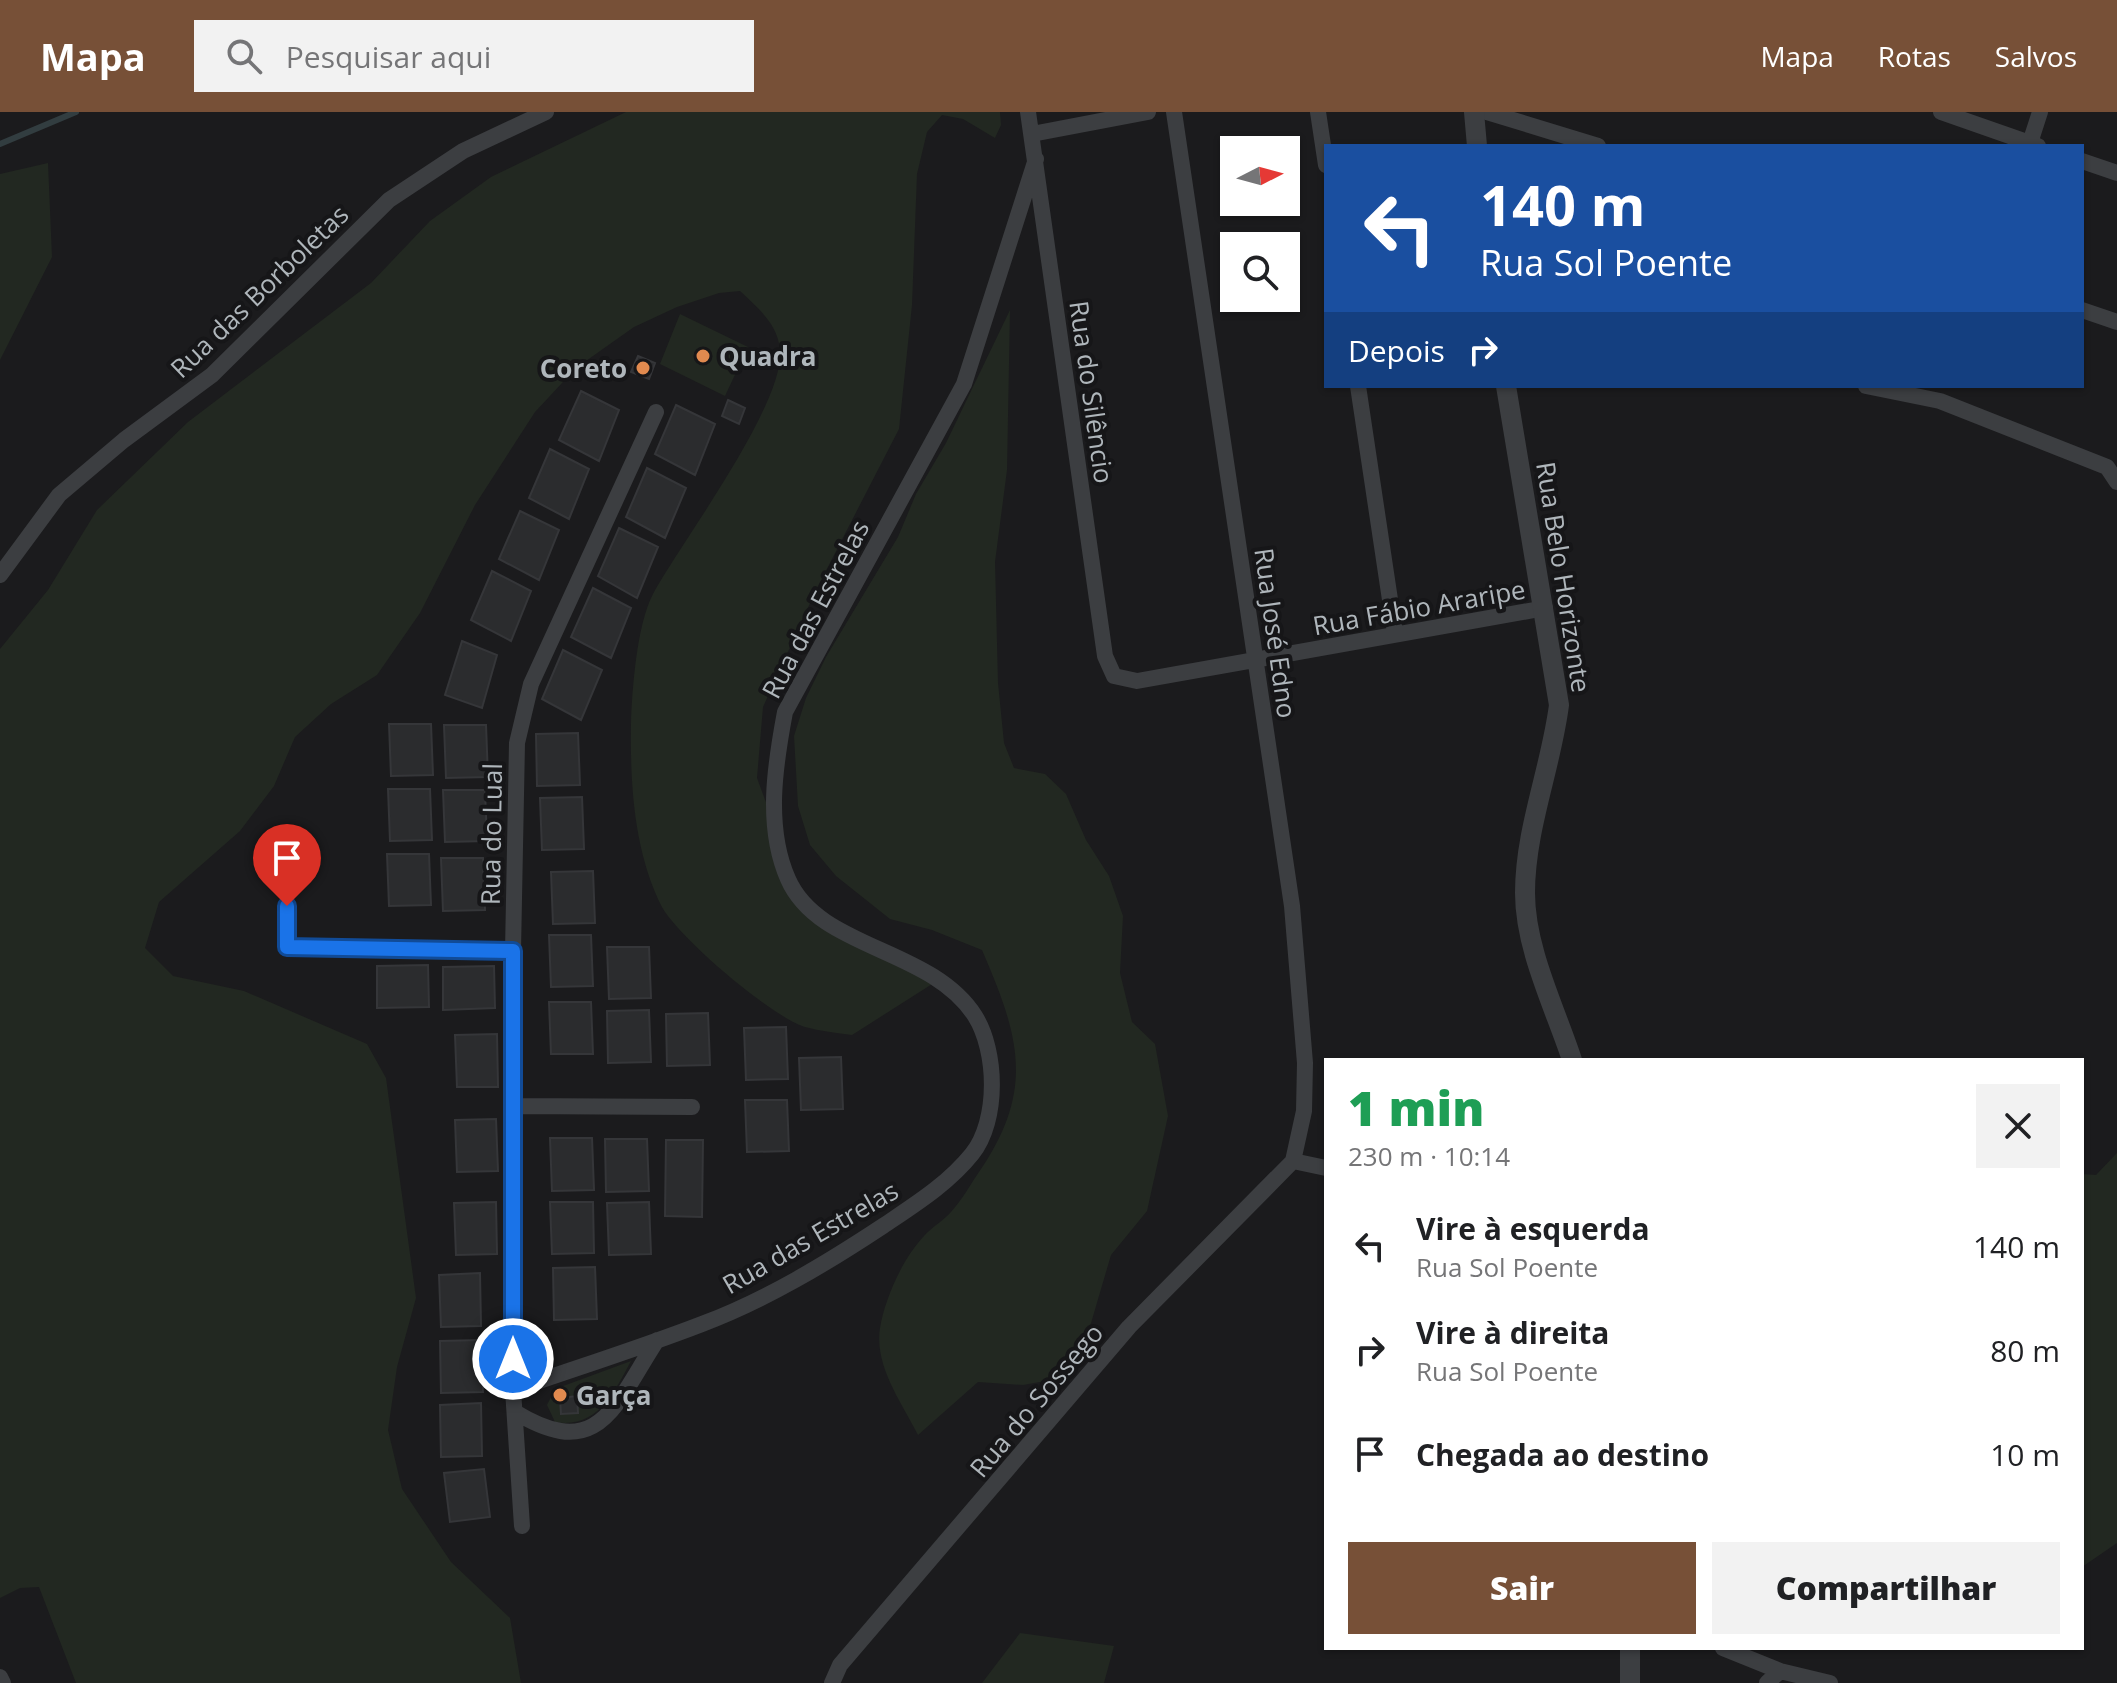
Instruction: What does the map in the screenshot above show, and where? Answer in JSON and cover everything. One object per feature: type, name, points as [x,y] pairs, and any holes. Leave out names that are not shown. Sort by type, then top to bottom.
[{"type":"street","name":"Rua das Borboletas","points":[[0,575],[59,495],[124,440],[212,375],[389,200],[463,151],[546,112]]},
{"type":"street","name":"Rua do Silêncio","points":[[1028,112],[1105,656],[1114,676]]},
{"type":"street","points":[[1032,134],[1148,112]]},
{"type":"street","name":"Rua José Edno","points":[[1174,112],[1228,456],[1292,906],[1303,1015],[1304,1111],[1293,1161]]},
{"type":"street","points":[[1318,112],[1324,152]]},
{"type":"street","points":[[1474,112],[1477,144]]},
{"type":"street","points":[[1487,112],[1591,144]]},
{"type":"street","points":[[1941,112],[2030,144]]},
{"type":"street","points":[[2033,144],[2040,112]]},
{"type":"street","name":"Rua das Estrelas","points":[[513,1390],[705,1323],[791,1282],[929,1196],[974,1152],[991,1107],[991,1051],[974,1015],[940,979],[823,921],[803,903],[788,879],[775,824],[774,773],[785,712],[964,384],[1036,159]]},
{"type":"street","points":[[2084,162],[2117,173]]},
{"type":"street","points":[[2084,311],[2117,322]]},
{"type":"street","points":[[1358,388],[1395,633]]},
{"type":"street","name":"Rua Belo Horizonte","points":[[1506,388],[1559,705],[1553,750],[1530,833],[1525,895],[1530,930],[1571,1058]]},
{"type":"street","points":[[1885,388],[1943,394],[2112,464],[2117,482]]},
{"type":"street","name":"Rua do Lual","points":[[522,1526],[513,1390],[513,951],[517,743],[531,684],[656,412]]},
{"type":"street","name":"Rua Fábio Araripe","points":[[1114,676],[1137,681],[1545,608]]},
{"type":"street","points":[[287,906],[287,947],[513,951]]},
{"type":"street","points":[[513,1106],[692,1107]]},
{"type":"street","points":[[1293,1161],[1324,1168]]},
{"type":"street","name":"Rua do Sossego","points":[[832,1683],[840,1665],[1129,1327],[1293,1161]]},
{"type":"street","points":[[515,1412],[541,1428],[569,1434],[595,1427],[608,1416],[657,1340]]},
{"type":"street","points":[[1630,1650],[1630,1683]]},
{"type":"street","points":[[1728,1650],[1780,1671],[1830,1683]]},
{"type":"street","points":[[1767,1683],[1780,1671]]},
{"type":"street","points":[[0,1677],[3,1683]]},
{"type":"shaded area","points":[[626,112],[1000,112],[1001,125],[995,138],[963,119],[942,115],[927,132],[917,174],[912,305],[899,429],[816,590],[763,707],[757,778],[803,903],[940,979],[852,1035],[805,1027],[750,993],[706,956],[672,921],[653,886],[640,841],[631,770],[633,693],[643,622],[653,594],[730,472],[767,403],[777,373],[780,349],[771,324],[740,291],[719,293],[677,307],[634,327],[576,368],[535,412],[475,505],[420,613],[377,675],[331,704],[295,737],[274,786],[240,831],[159,902],[145,948],[173,976],[244,991],[367,1044],[386,1078],[416,1298],[397,1367],[388,1430],[402,1489],[451,1562],[510,1618],[521,1683],[76,1683],[39,1587],[20,1588],[0,1598],[0,649],[48,590],[97,510],[188,422],[371,283],[430,221],[491,177]]},
{"type":"shaded area","points":[[48,163],[52,257],[0,360],[0,174]]},
{"type":"shaded area","points":[[1010,310],[1007,470],[995,562],[998,683],[1004,743],[1014,768],[1045,774],[1066,794],[1086,840],[1109,876],[1123,916],[1120,973],[1132,1022],[1155,1044],[1168,1116],[1147,1211],[1111,1255],[1084,1347],[1051,1380],[1023,1385],[978,1382],[918,1435],[885,1370],[879,1342],[882,1316],[909,1255],[955,1207],[997,1142],[1009,1114],[1015,1088],[1016,1062],[1012,1036],[982,950],[932,930],[890,919],[836,876],[810,845],[798,806],[794,736],[806,698],[826,657],[898,537],[916,494],[946,443]]},
{"type":"shaded area","name":"Quadra","points":[[680,314],[748,347],[725,396],[660,364]]},
{"type":"shaded area","points":[[2117,1153],[2117,1543],[2084,1566],[2084,1174],[2096,1175]]},
{"type":"shaded area","points":[[631,1361],[611,1396],[593,1414],[570,1423],[555,1422],[547,1405],[555,1389]]},
{"type":"shaded area","points":[[1020,1633],[1114,1646],[1104,1683],[982,1683]]},
{"type":"building","name":"Coreto","points":[[638,356],[655,363],[649,379],[631,372]]},
{"type":"building","points":[[581,391],[619,410],[599,461],[559,440]]},
{"type":"building","points":[[728,400],[745,408],[739,424],[722,416]]},
{"type":"building","points":[[676,405],[715,424],[695,475],[655,454]]},
{"type":"building","points":[[550,449],[589,469],[569,519],[529,498]]},
{"type":"building","points":[[647,468],[686,488],[665,538],[626,517]]},
{"type":"building","points":[[520,511],[559,530],[539,580],[499,559]]},
{"type":"building","points":[[619,528],[658,547],[637,598],[598,576]]},
{"type":"building","points":[[492,571],[531,591],[511,641],[471,620]]},
{"type":"building","points":[[593,588],[631,608],[611,658],[571,637]]},
{"type":"building","points":[[462,641],[497,655],[482,708],[445,695]]},
{"type":"building","points":[[563,650],[602,670],[581,720],[542,699]]},
{"type":"building","points":[[389,724],[431,724],[433,775],[391,776]]},
{"type":"building","points":[[444,725],[486,725],[488,777],[446,778]]},
{"type":"building","points":[[578,733],[580,785],[537,786],[536,734]]},
{"type":"building","points":[[388,789],[430,789],[432,840],[390,841]]},
{"type":"building","points":[[443,790],[485,790],[487,841],[445,842]]},
{"type":"building","points":[[582,797],[584,849],[542,850],[540,798]]},
{"type":"building","points":[[387,854],[429,854],[431,905],[389,906]]},
{"type":"building","points":[[441,858],[483,858],[485,910],[443,911]]},
{"type":"building","points":[[593,871],[595,923],[553,924],[551,872]]},
{"type":"building","points":[[549,935],[591,935],[593,986],[551,987]]},
{"type":"building","points":[[607,947],[649,947],[651,998],[609,999]]},
{"type":"building","points":[[428,965],[429,1007],[377,1008],[377,966]]},
{"type":"building","points":[[494,966],[495,1008],[443,1010],[443,967]]},
{"type":"building","points":[[549,1002],[591,1002],[593,1054],[551,1054]]},
{"type":"building","points":[[649,1010],[651,1062],[608,1063],[607,1011]]},
{"type":"building","points":[[708,1013],[710,1065],[667,1066],[666,1014]]},
{"type":"building","points":[[786,1027],[788,1079],[746,1080],[744,1028]]},
{"type":"building","points":[[497,1034],[498,1087],[457,1087],[455,1035]]},
{"type":"building","points":[[841,1057],[843,1109],[801,1110],[799,1058]]},
{"type":"building","points":[[745,1100],[787,1100],[789,1151],[747,1152]]},
{"type":"building","points":[[496,1119],[498,1171],[457,1172],[455,1120]]},
{"type":"building","points":[[550,1138],[592,1138],[594,1190],[552,1191]]},
{"type":"building","points":[[605,1139],[647,1139],[649,1191],[606,1192]]},
{"type":"building","points":[[666,1140],[703,1140],[702,1217],[665,1216]]},
{"type":"building","points":[[496,1202],[497,1254],[456,1255],[454,1203]]},
{"type":"building","points":[[550,1202],[593,1202],[594,1253],[552,1254]]},
{"type":"building","points":[[649,1202],[651,1254],[609,1255],[607,1203]]},
{"type":"building","points":[[595,1267],[597,1319],[554,1320],[553,1268]]},
{"type":"building","points":[[480,1273],[481,1326],[441,1327],[439,1275]]},
{"type":"building","points":[[481,1340],[483,1392],[441,1393],[440,1341]]},
{"type":"building","points":[[577,1396],[578,1413],[561,1414],[560,1398]]},
{"type":"building","points":[[481,1403],[482,1456],[441,1457],[440,1405]]},
{"type":"building","points":[[484,1469],[490,1517],[450,1522],[444,1473]]},
{"type":"waterway","points":[[0,144],[76,112]]},
{"type":"place","name":"Quadra","points":[[703,356]]},
{"type":"place","name":"Coreto","points":[[643,368]]},
{"type":"place","name":"Garça","points":[[560,1395]]},
{"type":"route","points":[[287,906],[287,947],[513,951],[513,1359]]}]
